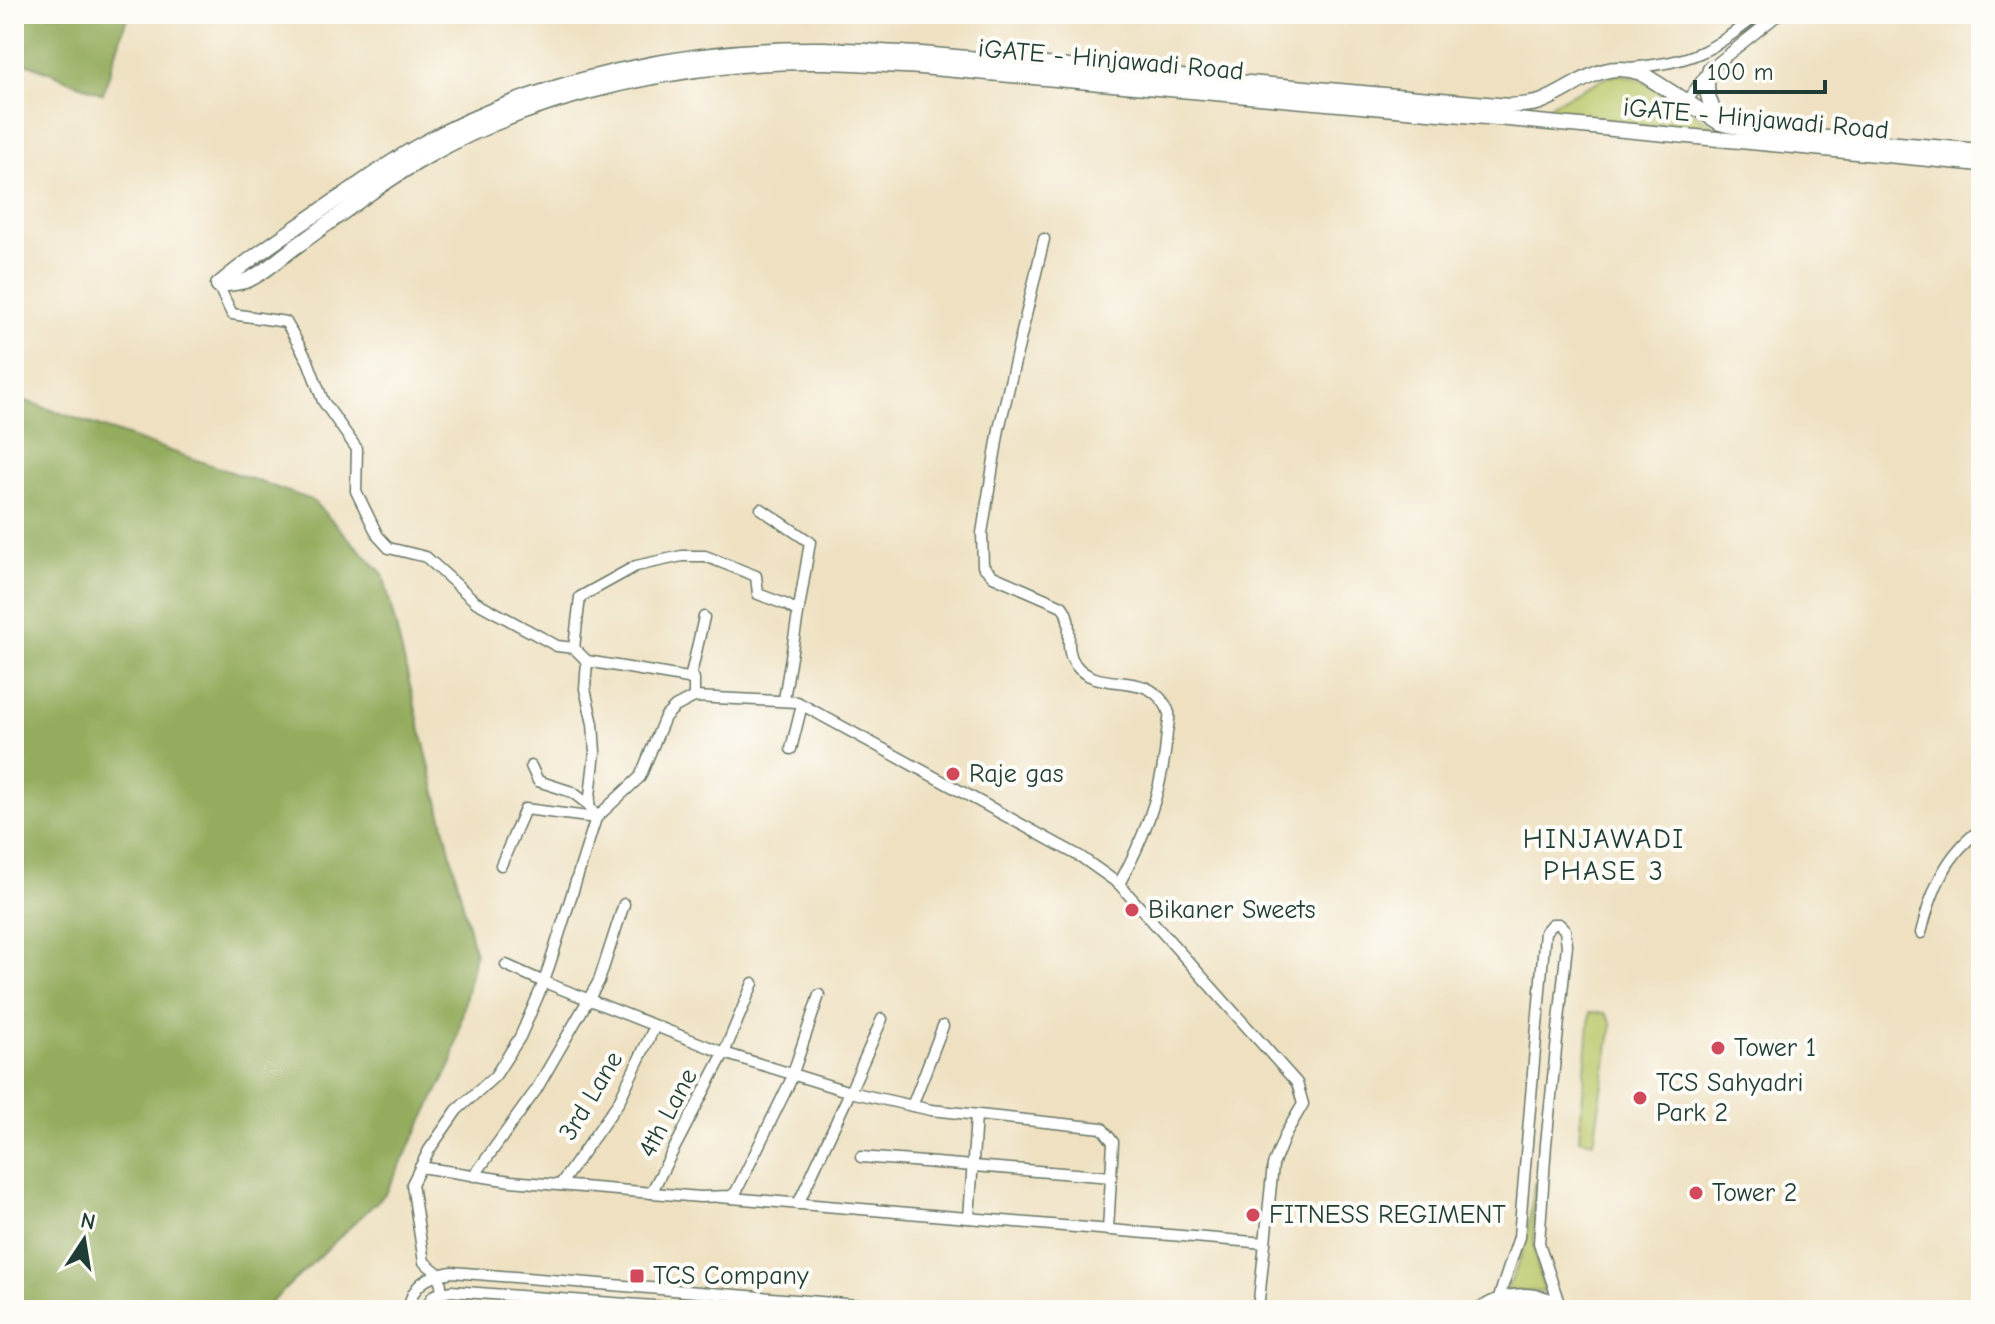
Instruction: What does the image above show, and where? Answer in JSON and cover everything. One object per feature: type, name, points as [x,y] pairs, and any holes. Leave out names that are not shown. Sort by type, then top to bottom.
[{"type":"main road","name":"iGATE - Hinjawadi Road","points":[[218,285],[240,266],[426,150],[527,98],[586,79],[662,61],[761,51],[824,49],[922,54],[1509,106],[1535,103],[1602,70],[1628,68],[1657,82],[1720,123],[1780,134],[1944,154],[1981,164]]},
{"type":"main road","name":"iGATE - Hinjawadi Road","points":[[426,150],[531,110],[665,74],[809,62],[921,67],[1944,154],[1981,151]]},
{"type":"main road","points":[[1710,69],[1706,79],[1707,96],[1720,123]]},
{"type":"main road","points":[[1533,121],[1535,103]]},
{"type":"main road","points":[[1481,1310],[1498,1300],[1530,1296],[1563,1308]]},
{"type":"street","points":[[1628,68],[1679,62],[1697,56],[1721,43],[1759,14]]},
{"type":"street","points":[[1686,102],[1710,69],[1779,14]]},
{"type":"street","points":[[1044,239],[999,429],[982,533],[983,566],[993,576],[1062,606],[1069,615],[1069,648],[1075,665],[1092,676],[1144,686],[1159,696],[1169,713],[1156,796],[1137,851],[1119,884]]},
{"type":"street","points":[[218,285],[232,314],[286,322],[295,334],[323,401],[357,449],[356,491],[378,536],[389,548],[426,557],[476,602],[557,646],[574,648],[587,661],[694,679],[694,697]]},
{"type":"street","points":[[761,509],[810,542],[784,699]]},
{"type":"street","points":[[574,648],[580,597],[636,566],[682,556],[705,556],[756,576],[758,594],[798,612]]},
{"type":"street","points":[[690,679],[704,617]]},
{"type":"street","points":[[587,661],[585,689],[593,724],[595,752],[589,805]]},
{"type":"street","points":[[442,1292],[439,1274],[424,1262],[412,1184],[429,1150],[457,1110],[495,1076],[520,1037],[544,982],[596,818],[640,777],[665,717],[675,707],[694,697],[754,701],[784,699],[802,705],[1081,857],[1119,884],[1297,1083],[1303,1104],[1286,1133],[1273,1165],[1258,1310]]},
{"type":"street","points":[[791,749],[802,705]]},
{"type":"street","points":[[531,766],[538,781],[572,792],[589,805],[596,818]]},
{"type":"street","points":[[501,865],[525,809],[596,818]]},
{"type":"street","points":[[1921,933],[1935,884],[1955,854],[1981,829]]},
{"type":"street","points":[[474,1176],[536,1090],[599,981],[624,904]]},
{"type":"street","points":[[1498,1300],[1519,1237],[1545,932],[1552,924],[1559,924],[1565,930],[1567,945],[1539,1243],[1563,1308]]},
{"type":"street","points":[[506,965],[724,1053],[850,1092],[976,1116],[1102,1128],[1113,1142],[1108,1230]]},
{"type":"street","name":"4th Lane","points":[[651,1193],[724,1053],[753,983]]},
{"type":"street","points":[[719,1197],[731,1196],[736,1192],[790,1082],[819,995]]},
{"type":"street","points":[[798,1204],[882,1019]]},
{"type":"street","name":"3rd Lane","points":[[560,1185],[611,1115],[655,1026]]},
{"type":"street","points":[[912,1106],[943,1026]]},
{"type":"street","points":[[969,1218],[976,1116]]},
{"type":"street","points":[[861,1157],[1112,1177]]},
{"type":"street","points":[[420,1167],[560,1185],[1265,1243]]},
{"type":"street","points":[[408,1310],[414,1289],[425,1279],[452,1272],[919,1310]]},
{"type":"street","points":[[423,1310],[430,1298],[442,1292],[707,1310]]},
{"type":"green space","points":[[14,14],[128,14],[103,94],[14,58]]},
{"type":"green space","points":[[1619,74],[1645,83],[1668,96],[1714,126],[1711,132],[1542,115],[1542,109]]},
{"type":"green space","points":[[14,397],[312,500],[383,574],[475,954],[452,1063],[386,1193],[263,1310],[14,1310]]},
{"type":"green space","points":[[1590,1012],[1605,1013],[1612,1024],[1594,1142],[1579,1139]]},
{"type":"green space","points":[[1534,1183],[1537,1183],[1535,1251],[1545,1292],[1506,1290],[1526,1238]]},
{"type":"place","name":"Raje gas","points":[[953,774]]},
{"type":"place","name":"Bikaner Sweets","points":[[1132,910]]},
{"type":"place","name":"Tower 1","points":[[1718,1048]]},
{"type":"place","name":"TCS Sahyadri Park 2","points":[[1640,1098]]},
{"type":"place","name":"Tower 2","points":[[1696,1193]]},
{"type":"place","name":"FITNESS REGIMENT","points":[[1253,1215]]},
{"type":"place","name":"TCS Company","points":[[637,1276]]},
{"type":"district","name":"HINJAWADI PHASE 3","points":[[1604,855]]}]
